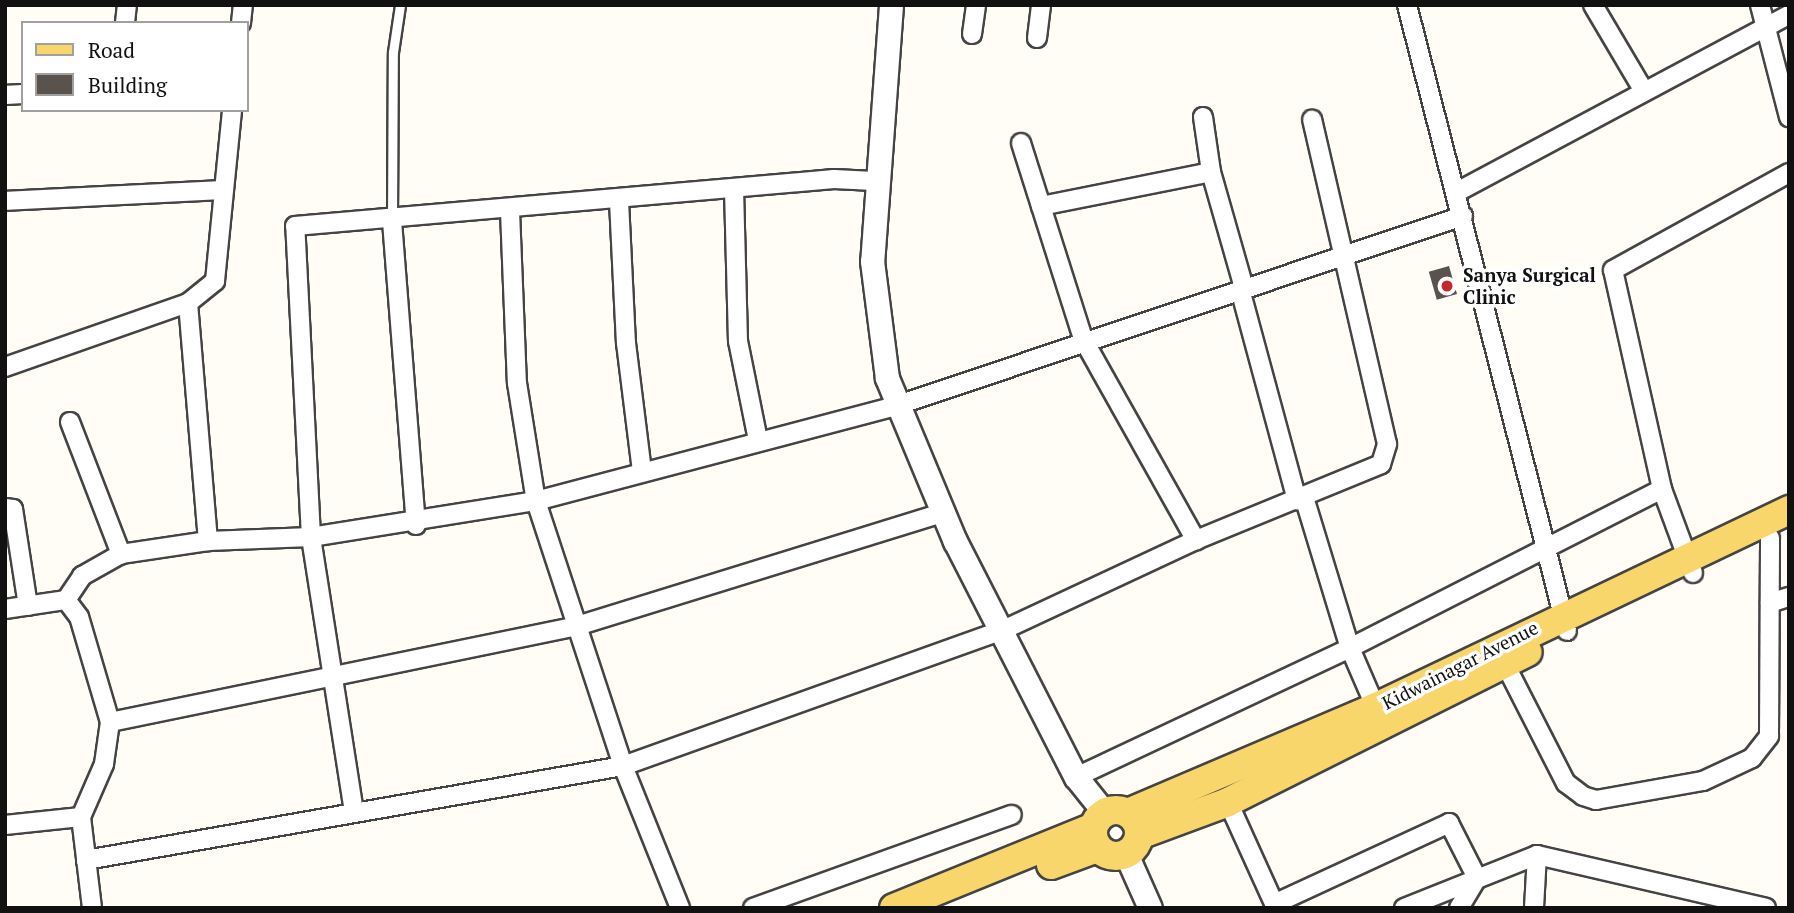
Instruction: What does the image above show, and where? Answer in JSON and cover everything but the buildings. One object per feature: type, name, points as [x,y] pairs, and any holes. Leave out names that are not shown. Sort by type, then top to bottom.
[{"type":"main road","name":"Kidwainagar Avenue","points":[[894,908],[1115,831],[1228,802],[1380,717],[1565,622],[1689,565],[1789,510]]},
{"type":"main road","name":"Kidwainagar Avenue","points":[[1689,565],[1779,533]]},
{"type":"main road","name":"Kidwainagar Avenue","points":[[942,908],[1505,664],[1565,622]]},
{"type":"street","points":[[891,5],[874,181],[878,326],[895,406],[941,513],[1076,777],[1115,831],[1150,908]]},
{"type":"street","points":[[972,34],[976,5]]},
{"type":"street","points":[[1037,37],[1041,5]]},
{"type":"street","points":[[1407,5],[1458,192],[1565,622]]},
{"type":"street","points":[[1593,5],[1643,89]]},
{"type":"street","points":[[1760,5],[1789,117]]},
{"type":"street","points":[[1458,192],[1643,89],[1789,16]]},
{"type":"street","points":[[5,367],[188,303],[215,281],[232,112]]},
{"type":"street","points":[[1203,117],[1210,172],[1300,499],[1350,648],[1380,717]]},
{"type":"street","points":[[86,860],[623,766],[1003,630],[1196,540],[1300,499],[1385,459],[1344,257],[1312,120]]},
{"type":"street","points":[[1021,143],[1083,339],[1196,540]]},
{"type":"street","points":[[1041,206],[1210,172]]},
{"type":"street","points":[[1689,565],[1662,489],[1613,270],[1789,173]]},
{"type":"street","points":[[354,812],[311,537],[295,226],[392,221],[734,189],[874,181]]},
{"type":"street","points":[[734,189],[738,341],[758,440]]},
{"type":"street","points":[[5,201],[224,190]]},
{"type":"street","points":[[619,201],[626,343],[642,472]]},
{"type":"street","points":[[510,211],[517,383],[536,501],[623,766],[680,908]]},
{"type":"street","points":[[5,609],[65,600],[82,576],[121,554],[208,541],[311,537],[416,525],[536,501],[758,440],[895,406],[1083,339],[1344,257],[1463,216]]},
{"type":"street","points":[[392,221],[416,525]]},
{"type":"street","points":[[188,303],[208,541]]},
{"type":"street","points":[[70,422],[121,554]]},
{"type":"street","points":[[1076,777],[1350,648],[1545,545],[1662,489]]},
{"type":"street","points":[[5,508],[13,509],[12,549],[28,606]]},
{"type":"street","points":[[110,722],[577,626],[941,513]]},
{"type":"street","points":[[1505,664],[1566,783],[1583,796],[1596,800],[1703,781],[1752,758],[1767,744],[1770,603],[1779,533]]},
{"type":"street","points":[[1770,603],[1789,597]]},
{"type":"street","points":[[65,600],[79,617],[110,722],[104,764],[81,817],[92,908]]},
{"type":"street","points":[[1228,802],[1275,906],[1449,823],[1477,878]]},
{"type":"street","points":[[753,908],[1012,815]]},
{"type":"street","points":[[5,825],[81,817]]},
{"type":"street","points":[[1534,908],[1537,855]]},
{"type":"street","points":[[1404,908],[1537,855],[1766,908]]},
{"type":"street","points":[[1459,908],[1477,878]]},
{"type":"lane","points":[[392,221],[393,52],[400,5]]},
{"type":"place","name":"Sanya Surgical Clinic","points":[[1447,286]]}]
